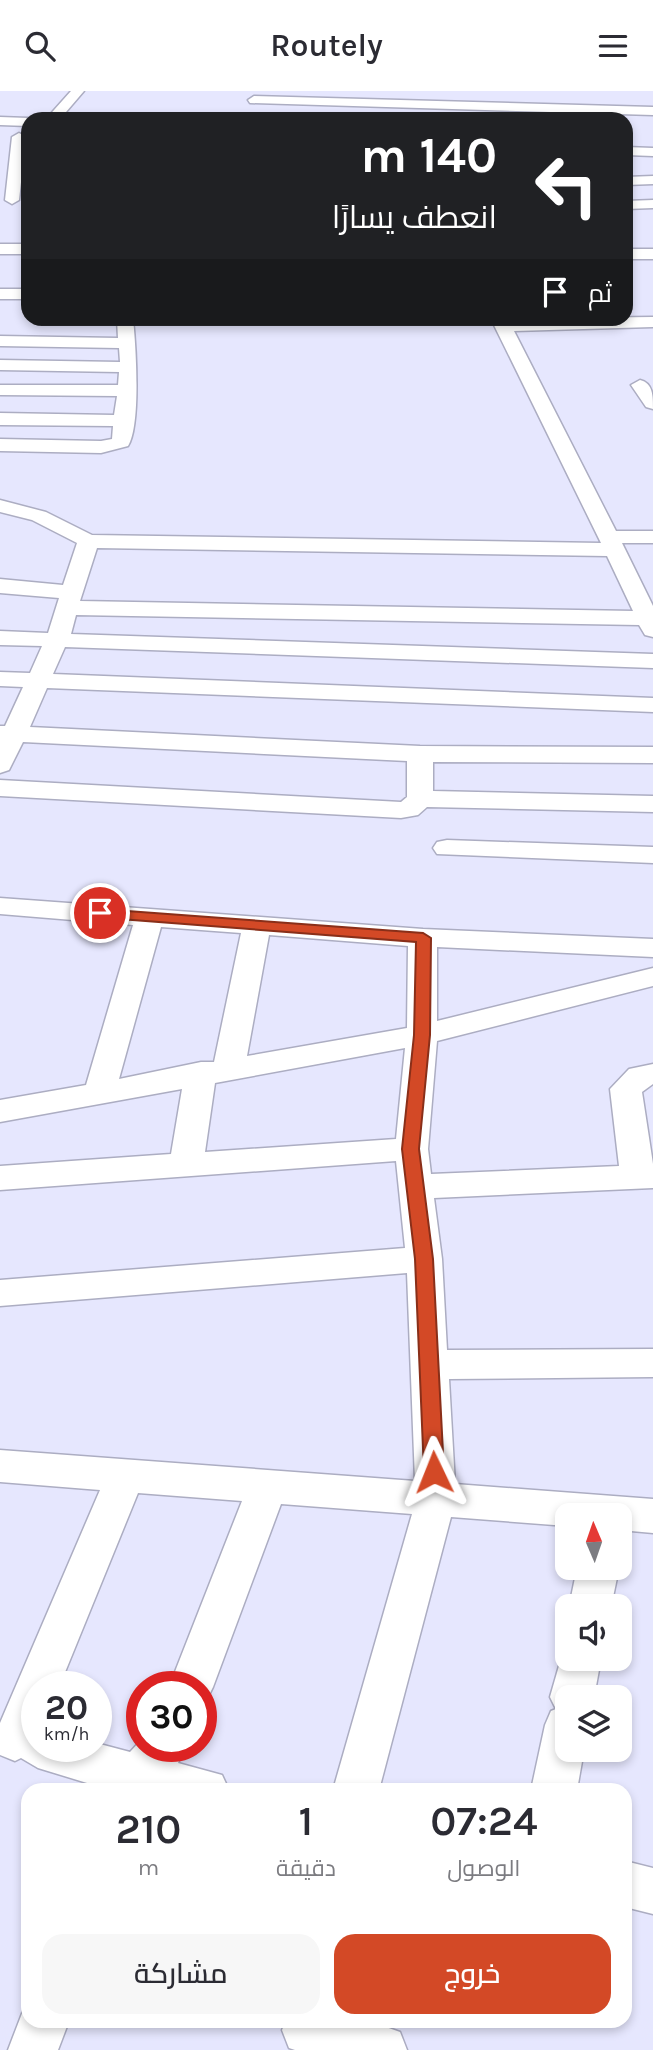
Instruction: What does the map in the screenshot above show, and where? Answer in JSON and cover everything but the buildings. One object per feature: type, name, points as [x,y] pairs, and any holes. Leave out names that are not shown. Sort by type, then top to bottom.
[{"type":"street","points":[[59,112],[78,91]]},
{"type":"street","points":[[493,112],[498,91]]},
{"type":"street","points":[[254,100],[315,96],[483,112]]},
{"type":"street","points":[[573,112],[653,111]]},
{"type":"street","points":[[0,121],[21,122]]},
{"type":"street","points":[[0,136],[21,137]]},
{"type":"street","points":[[633,151],[653,152]]},
{"type":"street","points":[[633,160],[653,160]]},
{"type":"street","points":[[6,200],[21,178]]},
{"type":"street","points":[[633,182],[651,183]]},
{"type":"street","points":[[633,205],[653,204]]},
{"type":"street","points":[[0,249],[21,249]]},
{"type":"street","points":[[633,254],[653,254]]},
{"type":"street","points":[[0,294],[21,294]]},
{"type":"street","points":[[633,322],[653,322]]},
{"type":"street","points":[[0,445],[114,445],[121,442],[129,367],[126,326]]},
{"type":"street","points":[[0,586],[69,600],[647,610],[503,326]]},
{"type":"street","points":[[0,341],[127,343]]},
{"type":"street","points":[[0,365],[129,367]]},
{"type":"street","points":[[640,385],[653,403]]},
{"type":"street","points":[[0,390],[127,391]]},
{"type":"street","points":[[0,419],[125,421]]},
{"type":"street","points":[[0,506],[39,516],[88,541],[612,544],[653,537]]},
{"type":"street","points":[[0,765],[7,733],[38,681],[57,640],[88,541]]},
{"type":"street","points":[[0,638],[653,661]]},
{"type":"street","points":[[0,679],[653,705]]},
{"type":"street","points":[[7,733],[421,754],[653,755]]},
{"type":"street","points":[[0,788],[401,810],[410,809],[420,799],[421,754]]},
{"type":"street","points":[[420,799],[653,804]]},
{"type":"street","points":[[447,848],[653,855]]},
{"type":"street","points":[[0,907],[423,938],[653,948]]},
{"type":"street","points":[[100,1091],[149,917]]},
{"type":"street","points":[[186,1167],[257,925]]},
{"type":"street","points":[[358,1783],[436,1499],[424,1259],[411,1149],[422,1035],[423,938]]},
{"type":"street","points":[[0,1111],[215,1070],[422,1035],[653,977]]},
{"type":"street","points":[[416,1187],[645,1177],[626,1089],[640,1076],[653,1074]]},
{"type":"street","points":[[0,1178],[186,1167],[411,1149]]},
{"type":"street","points":[[0,1293],[424,1259]]},
{"type":"street","points":[[430,1365],[653,1363]]},
{"type":"street","points":[[0,1466],[555,1509]]},
{"type":"street","points":[[44,1671],[125,1477]]},
{"type":"street","points":[[197,1671],[267,1487]]},
{"type":"street","points":[[632,1515],[653,1516]]},
{"type":"street","points":[[107,1762],[184,1783]]},
{"type":"street","points":[[555,1783],[560,1762]]},
{"type":"street","points":[[632,1886],[653,1891]]},
{"type":"street","points":[[33,2050],[41,2028]]},
{"type":"street","points":[[306,2034],[382,2050]]},
{"type":"route","points":[[100,913],[423,938],[422,1035],[411,1149],[424,1259],[434,1472]]}]
